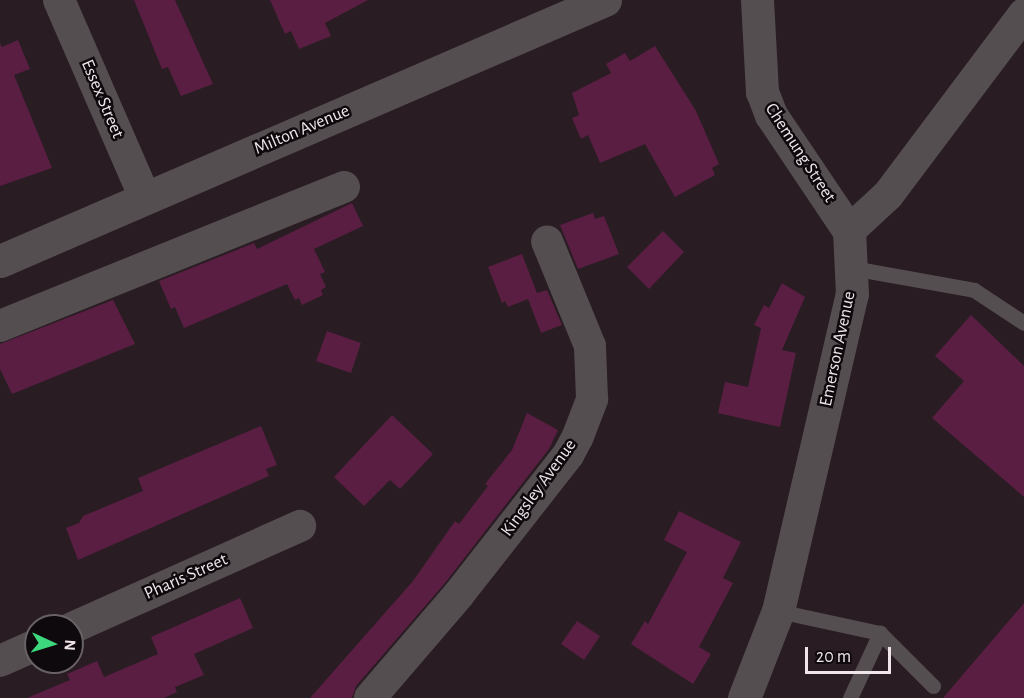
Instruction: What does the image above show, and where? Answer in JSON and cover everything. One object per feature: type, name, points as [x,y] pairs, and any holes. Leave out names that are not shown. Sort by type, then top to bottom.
[{"type":"street","name":"Essex Street","points":[[59,0],[145,198]]},
{"type":"street","name":"Milton Avenue","points":[[0,261],[605,0]]},
{"type":"street","name":"Chemung Street","points":[[757,0],[762,92],[771,115],[849,231]]},
{"type":"street","points":[[849,231],[888,195],[1024,14]]},
{"type":"street","points":[[0,326],[344,187]]},
{"type":"street","name":"Emerson Avenue","points":[[744,698],[778,611],[842,344],[852,294],[849,231]]},
{"type":"street","name":"Kingsley Avenue","points":[[370,698],[459,594],[568,455],[578,436],[592,399],[590,346],[547,241]]},
{"type":"street","name":"Pharis Street","points":[[84,623],[300,526]]},
{"type":"street","points":[[0,661],[24,650]]},
{"type":"lane","points":[[852,268],[974,291],[1024,323]]},
{"type":"lane","points":[[778,611],[880,633],[933,686]]},
{"type":"lane","points":[[850,698],[880,633]]},
{"type":"building","points":[[134,0],[175,0],[213,84],[181,96],[168,67],[162,69]]},
{"type":"building","points":[[270,0],[368,0],[325,23],[331,36],[299,49],[291,31],[285,34]]},
{"type":"building","points":[[18,40],[30,69],[14,75],[52,168],[0,186],[0,43],[2,47]]},
{"type":"building","points":[[655,46],[696,111],[719,164],[712,168],[715,175],[675,197],[645,144],[600,163],[588,135],[581,139],[572,118],[579,115],[572,93],[611,73],[606,64],[625,53],[630,61]]},
{"type":"building","points":[[352,203],[363,226],[314,249],[325,272],[320,274],[326,287],[321,290],[323,295],[302,305],[299,298],[295,300],[287,284],[184,328],[175,307],[171,309],[159,281],[254,243],[257,249]]},
{"type":"building","points":[[593,213],[595,219],[604,216],[619,254],[578,269],[560,225]]},
{"type":"building","points":[[663,231],[684,252],[649,289],[627,267]]},
{"type":"building","points":[[522,254],[537,293],[547,290],[562,325],[541,333],[528,299],[508,307],[505,301],[502,303],[488,267]]},
{"type":"building","points":[[782,283],[805,297],[782,350],[796,353],[780,427],[718,413],[725,382],[748,387],[761,328],[754,325],[764,305],[769,308]]},
{"type":"building","points":[[113,300],[135,344],[12,394],[0,369],[0,344]]},
{"type":"building","points":[[971,315],[1024,366],[1024,497],[932,418],[964,381],[935,356]]},
{"type":"building","points":[[327,331],[361,343],[351,373],[316,361]]},
{"type":"building","points":[[527,413],[558,430],[549,449],[445,583],[356,686],[352,698],[310,698],[413,581],[455,521],[459,524],[488,486],[485,484],[512,450]]},
{"type":"building","points":[[392,415],[433,454],[400,489],[390,480],[364,506],[334,477]]},
{"type":"building","points":[[261,426],[277,465],[266,469],[269,476],[78,560],[66,528],[79,523],[83,516],[143,491],[138,478]]},
{"type":"building","points":[[679,511],[741,542],[723,578],[733,583],[699,647],[711,654],[693,684],[631,644],[645,621],[648,624],[687,552],[664,540]]},
{"type":"building","points":[[240,598],[253,628],[194,654],[204,675],[175,687],[177,692],[164,698],[27,698],[70,680],[67,674],[84,674],[84,667],[97,661],[104,677],[158,654],[151,637]]},
{"type":"building","points":[[1024,603],[1024,698],[943,698]]},
{"type":"building","points":[[577,621],[600,636],[584,660],[561,644]]}]
